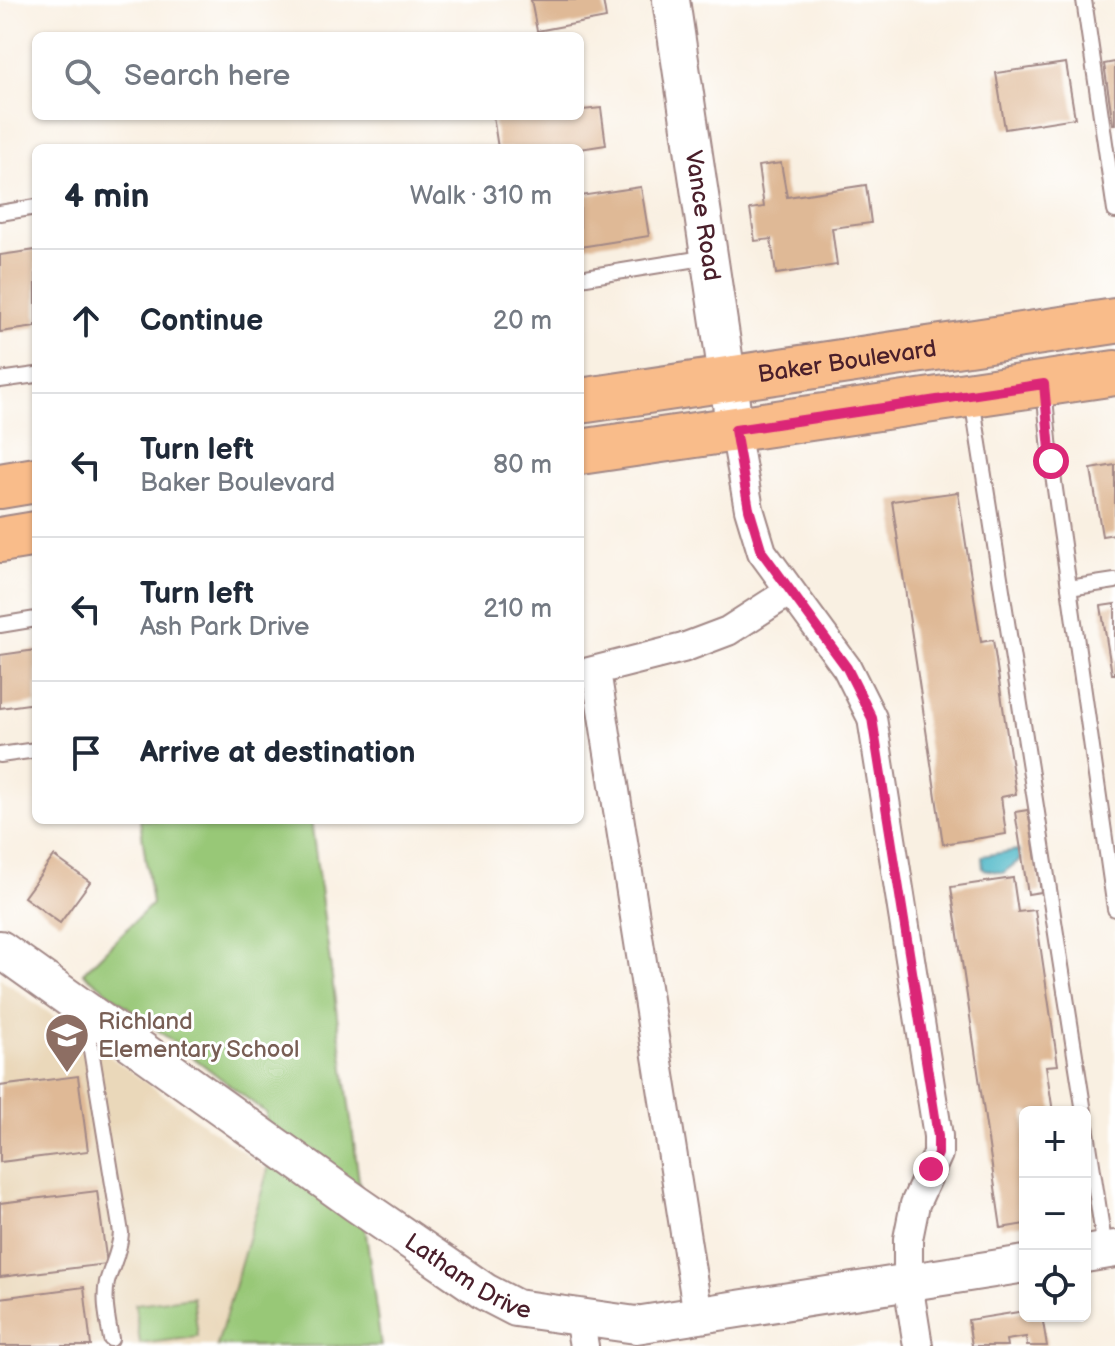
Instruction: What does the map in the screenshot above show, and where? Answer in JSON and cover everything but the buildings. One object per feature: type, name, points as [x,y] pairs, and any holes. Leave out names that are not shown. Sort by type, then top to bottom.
[{"type":"main road","name":"Baker Boulevard","points":[[584,400],[1115,321]]},
{"type":"main road","name":"Baker Boulevard","points":[[584,451],[1115,373]]},
{"type":"main road","points":[[0,486],[32,481]]},
{"type":"main road","points":[[0,540],[32,535]]},
{"type":"street","name":"Vance Road","points":[[671,0],[735,430]]},
{"type":"street","points":[[735,430],[754,529],[762,552],[847,668],[872,718],[938,1136],[938,1154],[915,1204],[908,1239],[908,1283],[918,1346]]},
{"type":"street","points":[[698,1315],[588,673],[683,648],[728,631],[790,591]]},
{"type":"street","name":"Latham Drive","points":[[0,949],[485,1292],[516,1308],[582,1332],[1019,1265]]},
{"type":"lane","points":[[1084,0],[1115,211]]},
{"type":"lane","points":[[0,213],[32,208]]},
{"type":"lane","points":[[584,277],[709,257]]},
{"type":"lane","points":[[0,380],[32,376]]},
{"type":"lane","points":[[1044,384],[1051,461],[1069,588],[1108,816],[1115,909]]},
{"type":"lane","points":[[972,394],[1083,1106]]},
{"type":"lane","points":[[1069,588],[1115,581]]},
{"type":"lane","points":[[0,625],[32,620]]},
{"type":"lane","points":[[0,755],[32,751]]},
{"type":"lane","points":[[85,1011],[121,1233],[121,1247],[107,1282],[105,1301],[111,1339]]},
{"type":"lane","points":[[1091,1166],[1102,1251]]},
{"type":"shaded area","name":"Richland Elementary School","points":[[0,978],[268,1170],[217,1346],[0,1346]]},
{"type":"green space","points":[[141,824],[312,824],[381,1346],[217,1346],[268,1170],[266,1113],[83,973],[152,904]]},
{"type":"green space","points":[[193,1297],[198,1337],[140,1344],[135,1304]]},
{"type":"water","points":[[1018,850],[1020,860],[1003,873],[983,869],[982,856]]},
{"type":"place","name":"Richland Elementary School","points":[[67,1074]]},
{"type":"route","points":[[931,1169],[938,1154],[938,1136],[872,718],[847,668],[762,552],[749,509],[735,430],[1044,384],[1051,461]]}]
